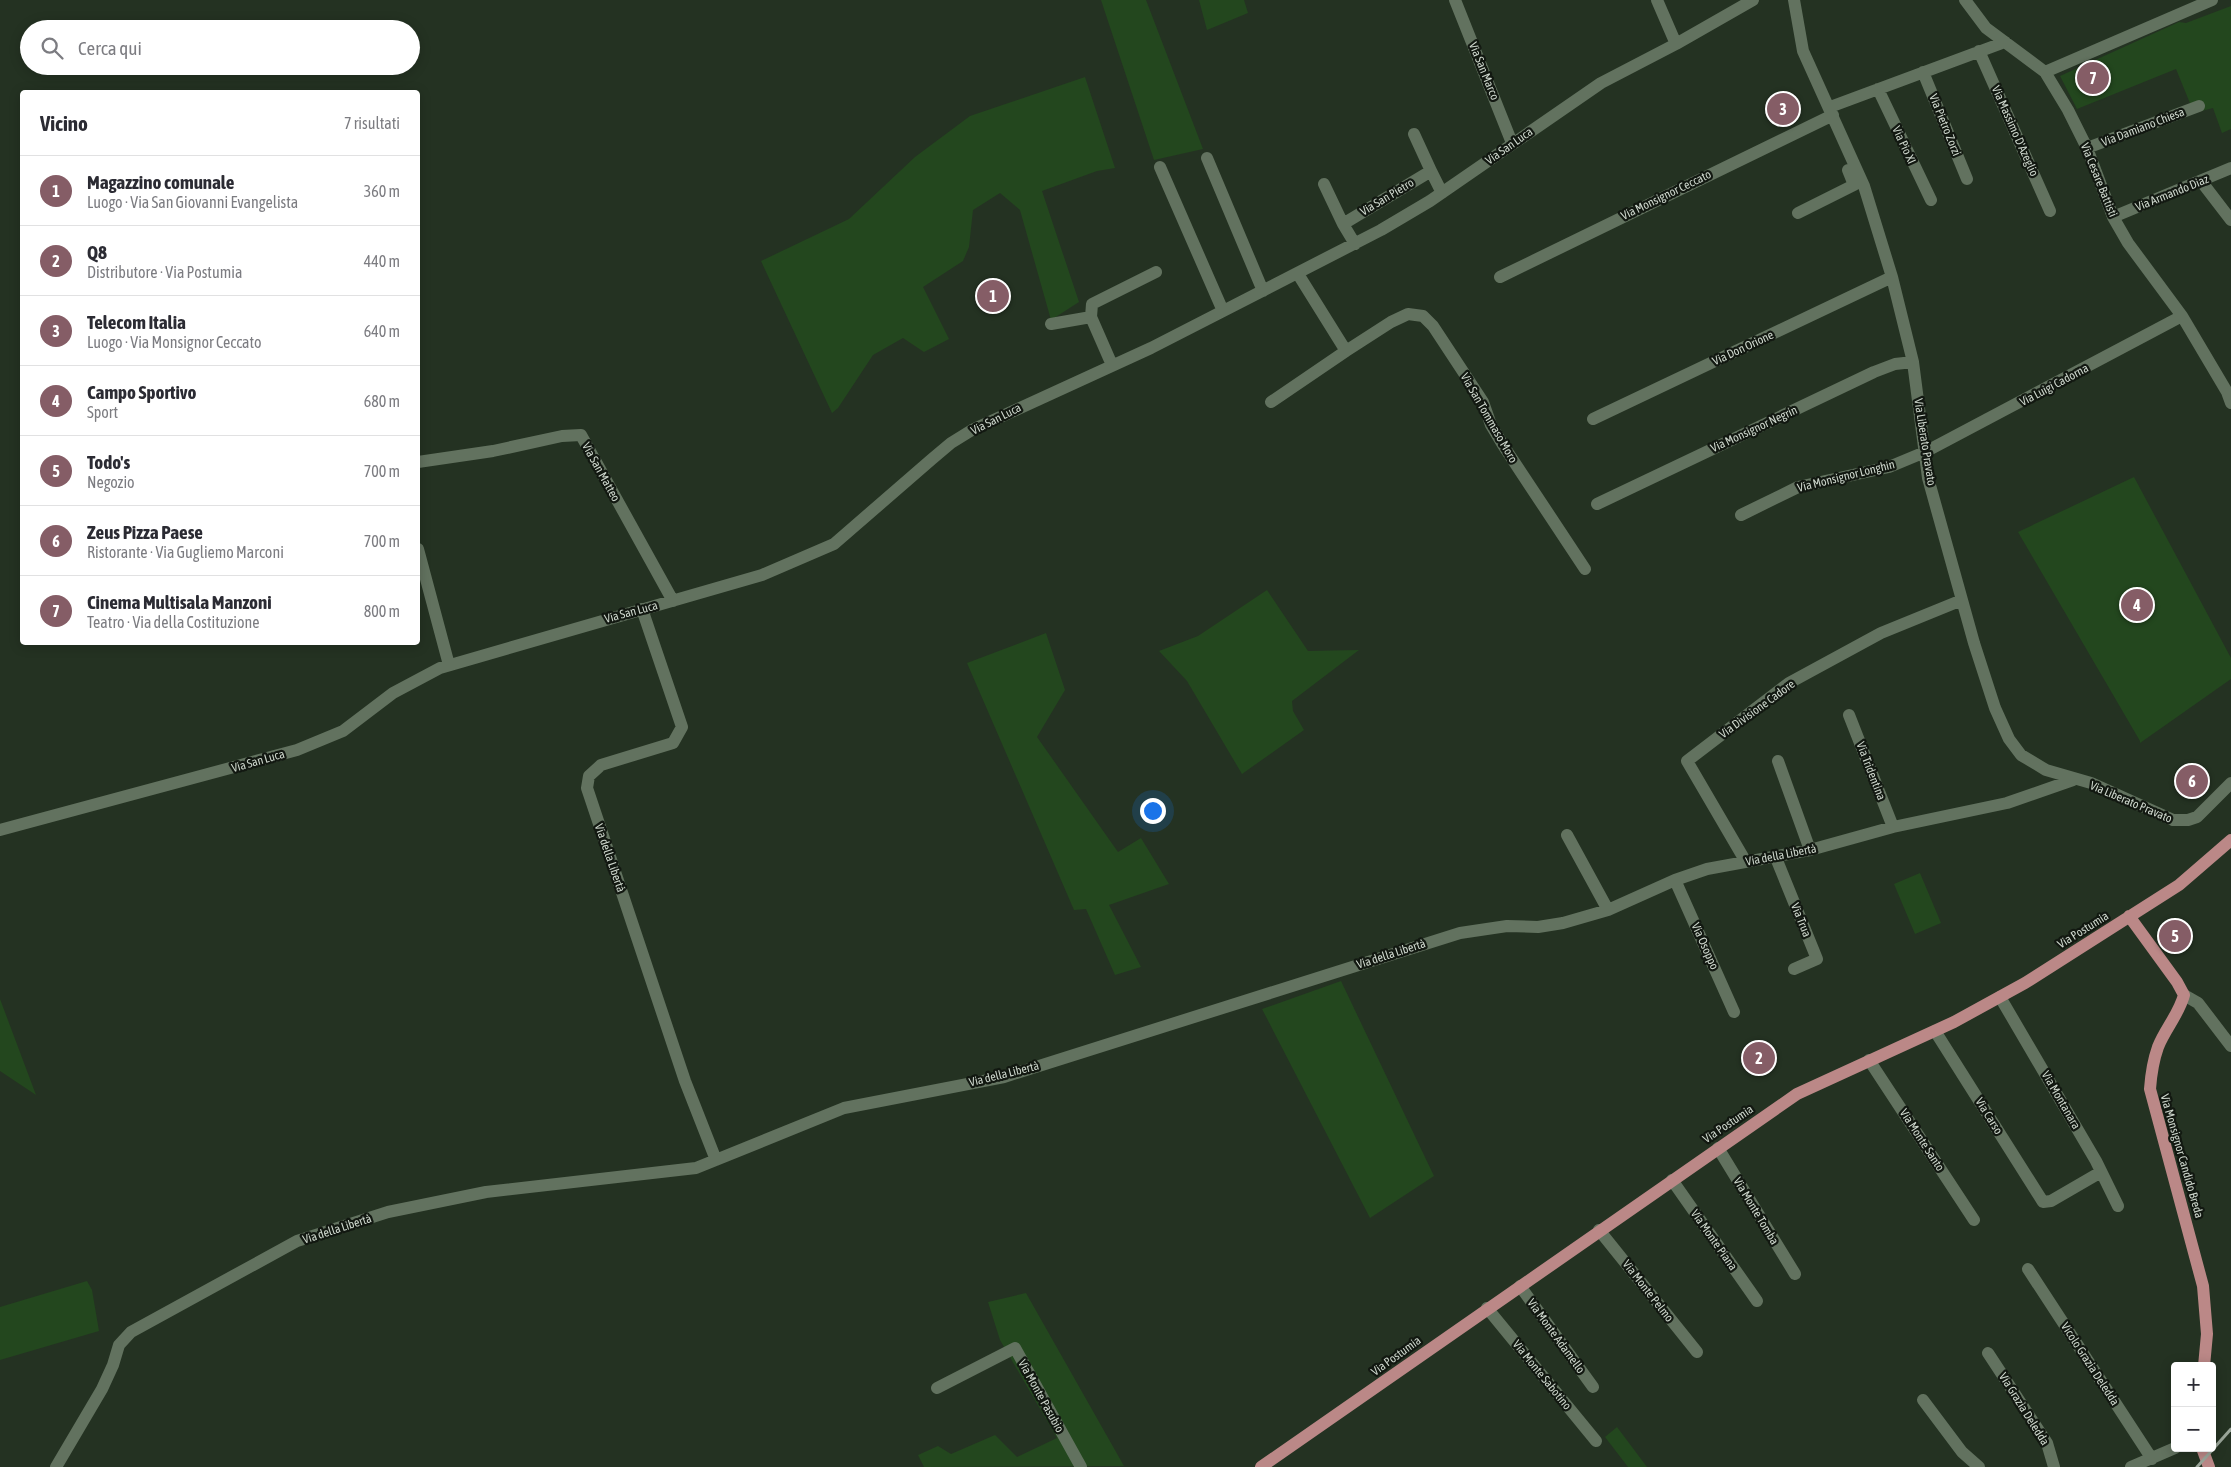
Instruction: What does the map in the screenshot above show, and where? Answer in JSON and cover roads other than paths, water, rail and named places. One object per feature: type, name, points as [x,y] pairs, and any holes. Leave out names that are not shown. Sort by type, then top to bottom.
[{"type":"main road","name":"Via Postumia","points":[[1262,1467],[1487,1308],[1797,1094],[1935,1031],[2000,997],[2130,916],[2193,874],[2231,840]]},
{"type":"main road","points":[[2130,916],[2177,982],[2184,995]]},
{"type":"main road","name":"Via Monsignor Candido Breda","points":[[2184,995],[2159,1046],[2151,1072],[2150,1089],[2203,1286],[2207,1334],[2204,1362]]},
{"type":"main road","points":[[2203,1452],[2209,1467]]},
{"type":"street","name":"Via San Marco","points":[[1455,0],[1512,143]]},
{"type":"street","points":[[1657,0],[1676,44]]},
{"type":"street","name":"Via San Luca","points":[[0,830],[195,779],[313,744],[343,731],[393,693],[449,666],[762,575],[834,544],[951,443],[1025,405],[1054,394],[1112,366],[1355,244],[1442,193],[1512,143],[1602,83],[1753,0]]},
{"type":"street","name":"Via Cesare Battisti","points":[[1965,0],[1986,28],[2045,72],[2068,110],[2087,148],[2113,217],[2128,243],[2182,316],[2227,392],[2231,403]]},
{"type":"street","points":[[2045,72],[2212,0]]},
{"type":"street","name":"Via Liberato Pravato","points":[[1793,1],[1803,51],[1864,186],[1892,277],[1913,362],[1928,478],[1995,708],[2009,739],[2021,755],[2046,770],[2073,780],[2091,783],[2173,820],[2188,820],[2197,817],[2231,783]]},
{"type":"street","name":"Via Monsignor Ceccato","points":[[1500,277],[1878,89],[2005,42]]},
{"type":"street","name":"Via Massimo D'Azeglio","points":[[1979,51],[2050,211]]},
{"type":"street","name":"Via Pietro Zorzi","points":[[1923,72],[1967,179]]},
{"type":"street","name":"Via Pio XI","points":[[1878,89],[1930,200]]},
{"type":"street","name":"Via Damiano Chiesa","points":[[2087,148],[2199,106]]},
{"type":"street","points":[[1798,213],[1854,185],[1830,113]]},
{"type":"street","points":[[1414,134],[1442,193]]},
{"type":"street","points":[[1207,158],[1263,291]]},
{"type":"street","points":[[1160,167],[1223,311]]},
{"type":"street","name":"Via Armando Diaz","points":[[2113,217],[2231,168]]},
{"type":"street","name":"Via San Pietro","points":[[1344,224],[1431,171]]},
{"type":"street","points":[[2201,181],[2231,220]]},
{"type":"street","points":[[1324,184],[1355,244]]},
{"type":"street","points":[[1112,366],[1091,317],[1092,304],[1156,272]]},
{"type":"street","points":[[1298,274],[1346,351]]},
{"type":"street","name":"Via Don Orione","points":[[1593,419],[1892,277]]},
{"type":"street","name":"Via San Tommaso Moro","points":[[1272,402],[1391,322],[1408,314],[1423,316],[1432,326],[1483,402],[1491,425],[1503,445],[1585,569]]},
{"type":"street","name":"Via Luigi Cadorna","points":[[1925,452],[2182,316]]},
{"type":"street","points":[[1051,324],[1091,317]]},
{"type":"street","name":"Via Monsignor Negrin","points":[[1597,504],[1874,372],[1895,364],[1913,362]]},
{"type":"street","name":"Via San Matteo","points":[[420,462],[493,451],[562,436],[581,435],[673,601]]},
{"type":"street","name":"Via Monsignor Longhin","points":[[1741,515],[1798,487],[1890,467],[1925,452]]},
{"type":"street","points":[[420,557],[449,666]]},
{"type":"street","name":"Via Divisione Cadore","points":[[1746,862],[1687,761],[1789,683],[1881,633],[1962,600]]},
{"type":"street","name":"Via della Libertà","points":[[642,609],[682,727],[673,743],[601,765],[590,776],[587,788],[685,1081],[716,1160]]},
{"type":"street","name":"Via Tridentina","points":[[1849,714],[1893,827]]},
{"type":"street","points":[[1778,761],[1810,850]]},
{"type":"street","name":"Via della Libertà","points":[[56,1467],[102,1389],[113,1366],[118,1346],[131,1332],[297,1241],[388,1212],[486,1192],[696,1168],[844,1108],[1004,1077],[1460,933],[1499,927],[1538,927],[1563,923],[1608,910],[1675,880],[1707,869],[1776,858],[1893,827],[2007,803],[2073,780]]},
{"type":"street","points":[[1567,835],[1608,910]]},
{"type":"street","name":"Via Trua","points":[[1776,858],[1817,959],[1794,969]]},
{"type":"street","name":"Via Osoppo","points":[[1675,880],[1734,1012]]},
{"type":"street","points":[[2184,995],[2198,1003],[2231,1046]]},
{"type":"street","name":"Via Montanara","points":[[2000,997],[2101,1172],[2118,1206]]},
{"type":"street","name":"Via Carso","points":[[1935,1031],[2043,1202],[2051,1201],[2101,1172]]},
{"type":"street","name":"Via Monte Santo","points":[[1869,1060],[1974,1220]]},
{"type":"street","name":"Via Monte Tomba","points":[[1718,1148],[1795,1274]]},
{"type":"street","name":"Via Monte Piana","points":[[1672,1180],[1757,1301]]},
{"type":"street","name":"Via Monte Pelmo","points":[[1600,1230],[1697,1352]]},
{"type":"street","name":"Vicolo Grazia Deledda","points":[[2028,1269],[2152,1459]]},
{"type":"street","name":"Via Monte Adamello","points":[[1520,1286],[1593,1387]]},
{"type":"street","name":"Via Monte Sabotino","points":[[1487,1308],[1596,1441]]},
{"type":"street","name":"Via Monte Pasubio","points":[[937,1388],[1015,1348],[1081,1467]]},
{"type":"street","name":"Via Grazia Deledda","points":[[1988,1353],[2047,1443],[2054,1467]]},
{"type":"street","points":[[1924,1400],[1962,1452],[1979,1467]]},
{"type":"street","points":[[2131,1467],[2171,1450]]},
{"type":"railway","points":[[2197,1467],[2231,1429]]},
{"type":"place","name":"Cinema Multisala Manzoni","points":[[2093,78]]},
{"type":"place","name":"Telecom Italia","points":[[1783,109]]},
{"type":"place","name":"Magazzino comunale","points":[[993,296]]},
{"type":"place","name":"Campo Sportivo","points":[[2137,605]]},
{"type":"place","name":"Zeus Pizza Paese","points":[[2192,781]]},
{"type":"place","name":"Todo's","points":[[2175,936]]},
{"type":"place","name":"Q8","points":[[1759,1058]]}]
